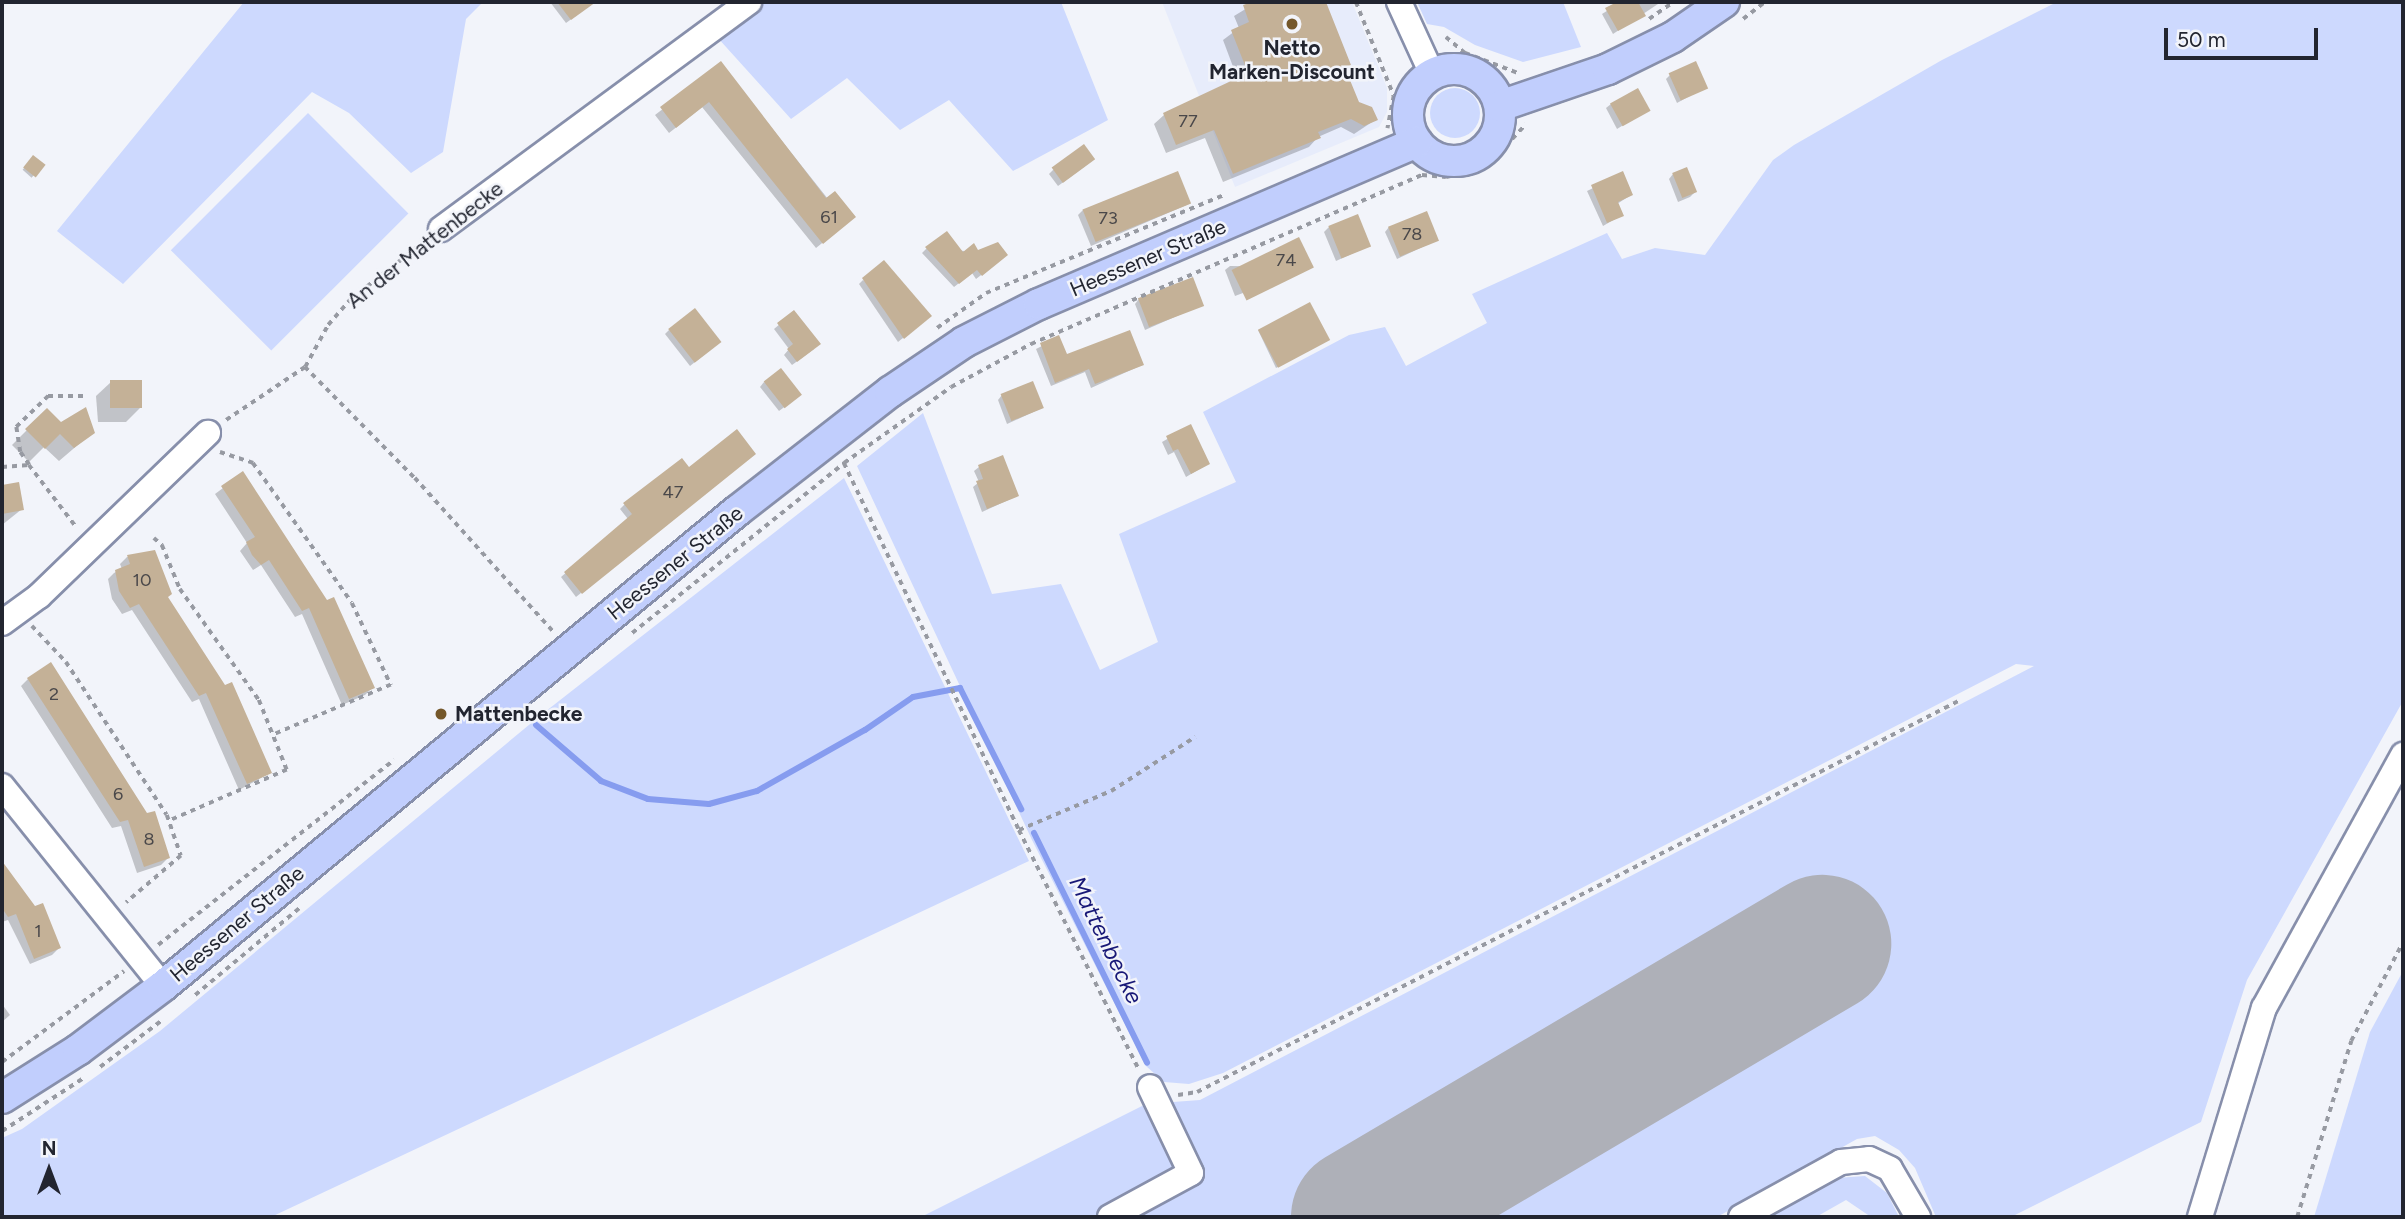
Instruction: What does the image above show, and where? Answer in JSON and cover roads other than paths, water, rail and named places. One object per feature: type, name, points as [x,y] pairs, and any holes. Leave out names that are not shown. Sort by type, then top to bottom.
[{"type":"main road","points":[[1500,106],[1608,69],[1731,12]]},
{"type":"main road","points":[[1446,69],[1474,73],[1495,92],[1500,106],[1496,136],[1473,157],[1442,160],[1417,142],[1408,112],[1412,97],[1432,74],[1446,69]]},
{"type":"main road","name":"Heessener Straße","points":[[2,1098],[175,994],[569,650],[837,452],[964,342],[1028,309],[1417,142]]},
{"type":"street","name":"An der Mattenbecke","points":[[441,229],[708,41],[749,2]]},
{"type":"street","points":[[1399,2],[1432,74]]},
{"type":"street","points":[[10,618],[202,439]]},
{"type":"street","points":[[2200,1217],[2264,1008],[2403,755]]},
{"type":"street","points":[[2,786],[108,919],[175,994]]},
{"type":"street","points":[[1110,1217],[1191,1173],[1150,1087]]},
{"type":"street","points":[[1741,1217],[1841,1162],[1869,1158],[1890,1170],[1918,1217]]},
{"type":"waterway","name":"Mattenbecke","points":[[536,725],[601,781],[648,799],[709,804],[757,791],[865,730],[913,697],[960,688],[1021,809]]},
{"type":"waterway","name":"Mattenbecke","points":[[1034,833],[1147,1063]]},
{"type":"place","name":"Netto Marken-Discount","points":[[1292,24]]},
{"type":"place","name":"Mattenbecke","points":[[441,714]]}]
